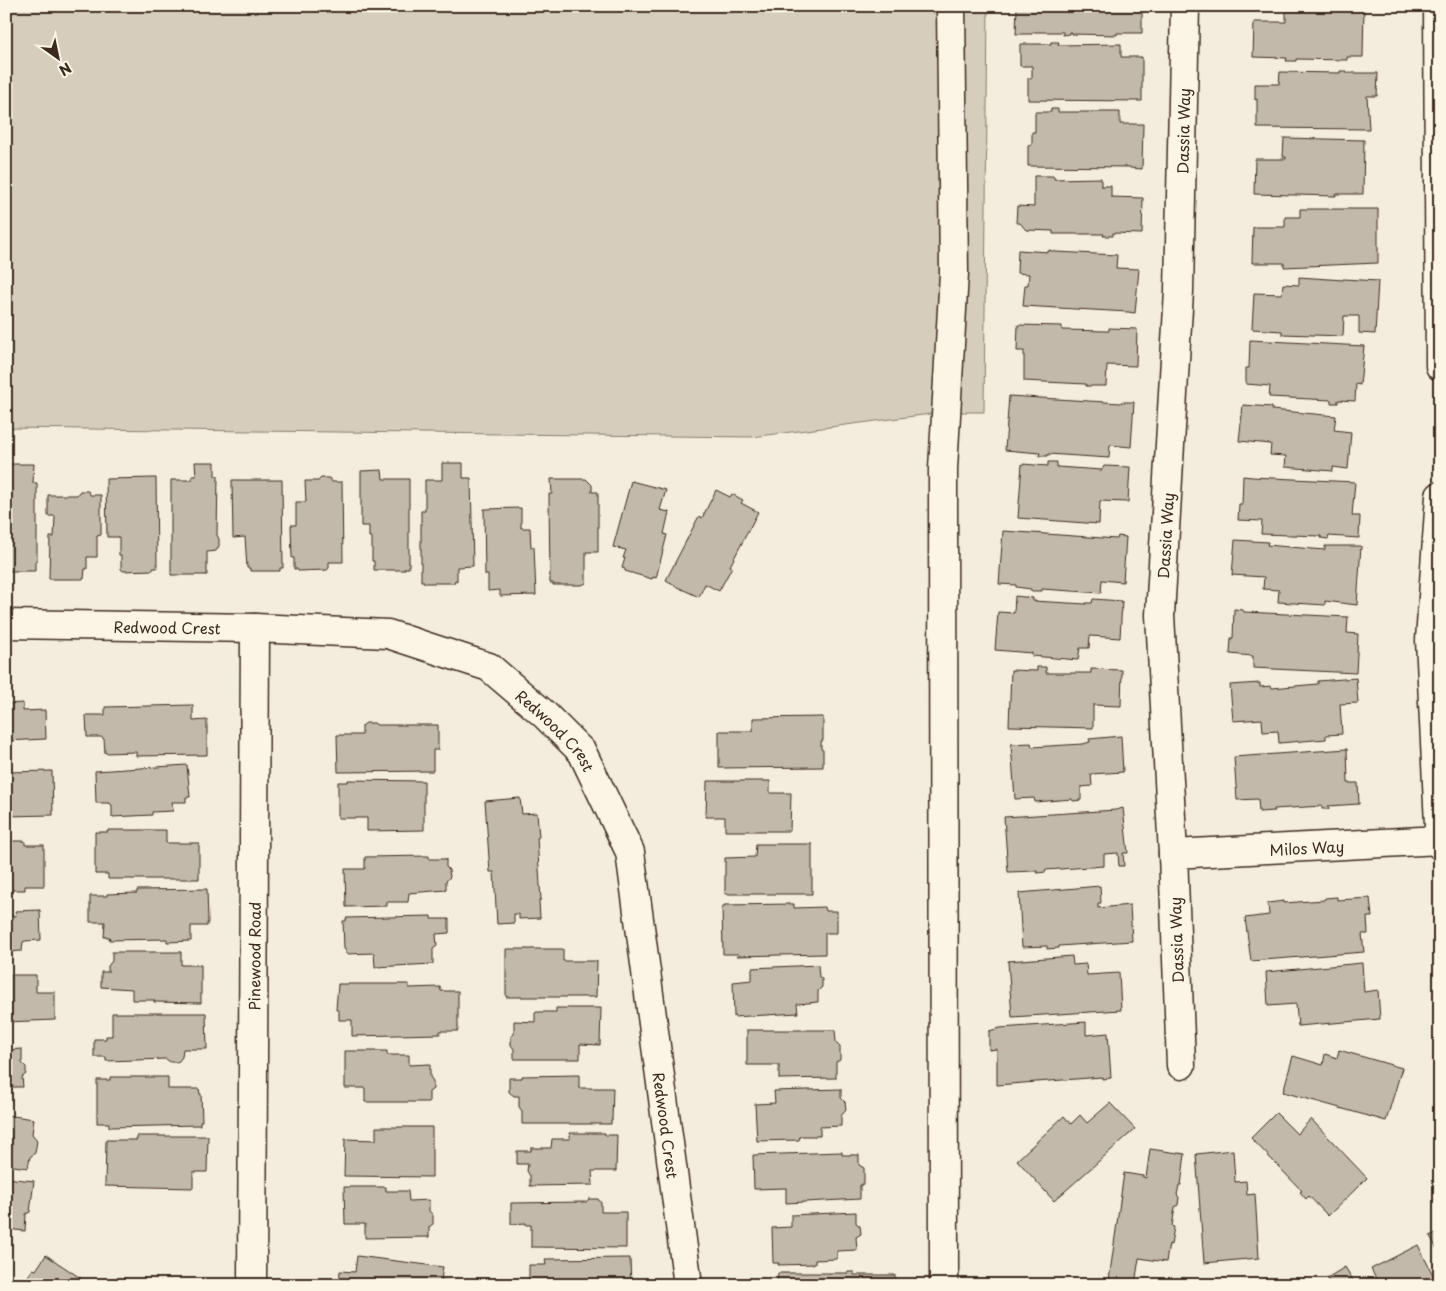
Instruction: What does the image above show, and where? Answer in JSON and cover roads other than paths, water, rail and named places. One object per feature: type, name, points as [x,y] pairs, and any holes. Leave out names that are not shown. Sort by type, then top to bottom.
[{"type":"street","points":[[944,1285],[943,469],[954,273],[951,6]]},
{"type":"street","name":"Dassia Way","points":[[1181,1065],[1173,854],[1160,615],[1178,291],[1186,6]]},
{"type":"street","points":[[1438,6],[1440,366]]},
{"type":"street","points":[[1440,496],[1430,640],[1440,842]]},
{"type":"street","name":"Redwood Crest","points":[[6,624],[255,628],[388,634],[489,667],[545,715],[582,752],[630,852],[688,1285]]},
{"type":"street","name":"Pinewood Road","points":[[252,1285],[255,628]]},
{"type":"street","name":"Milos Way","points":[[1173,854],[1440,842]]}]
